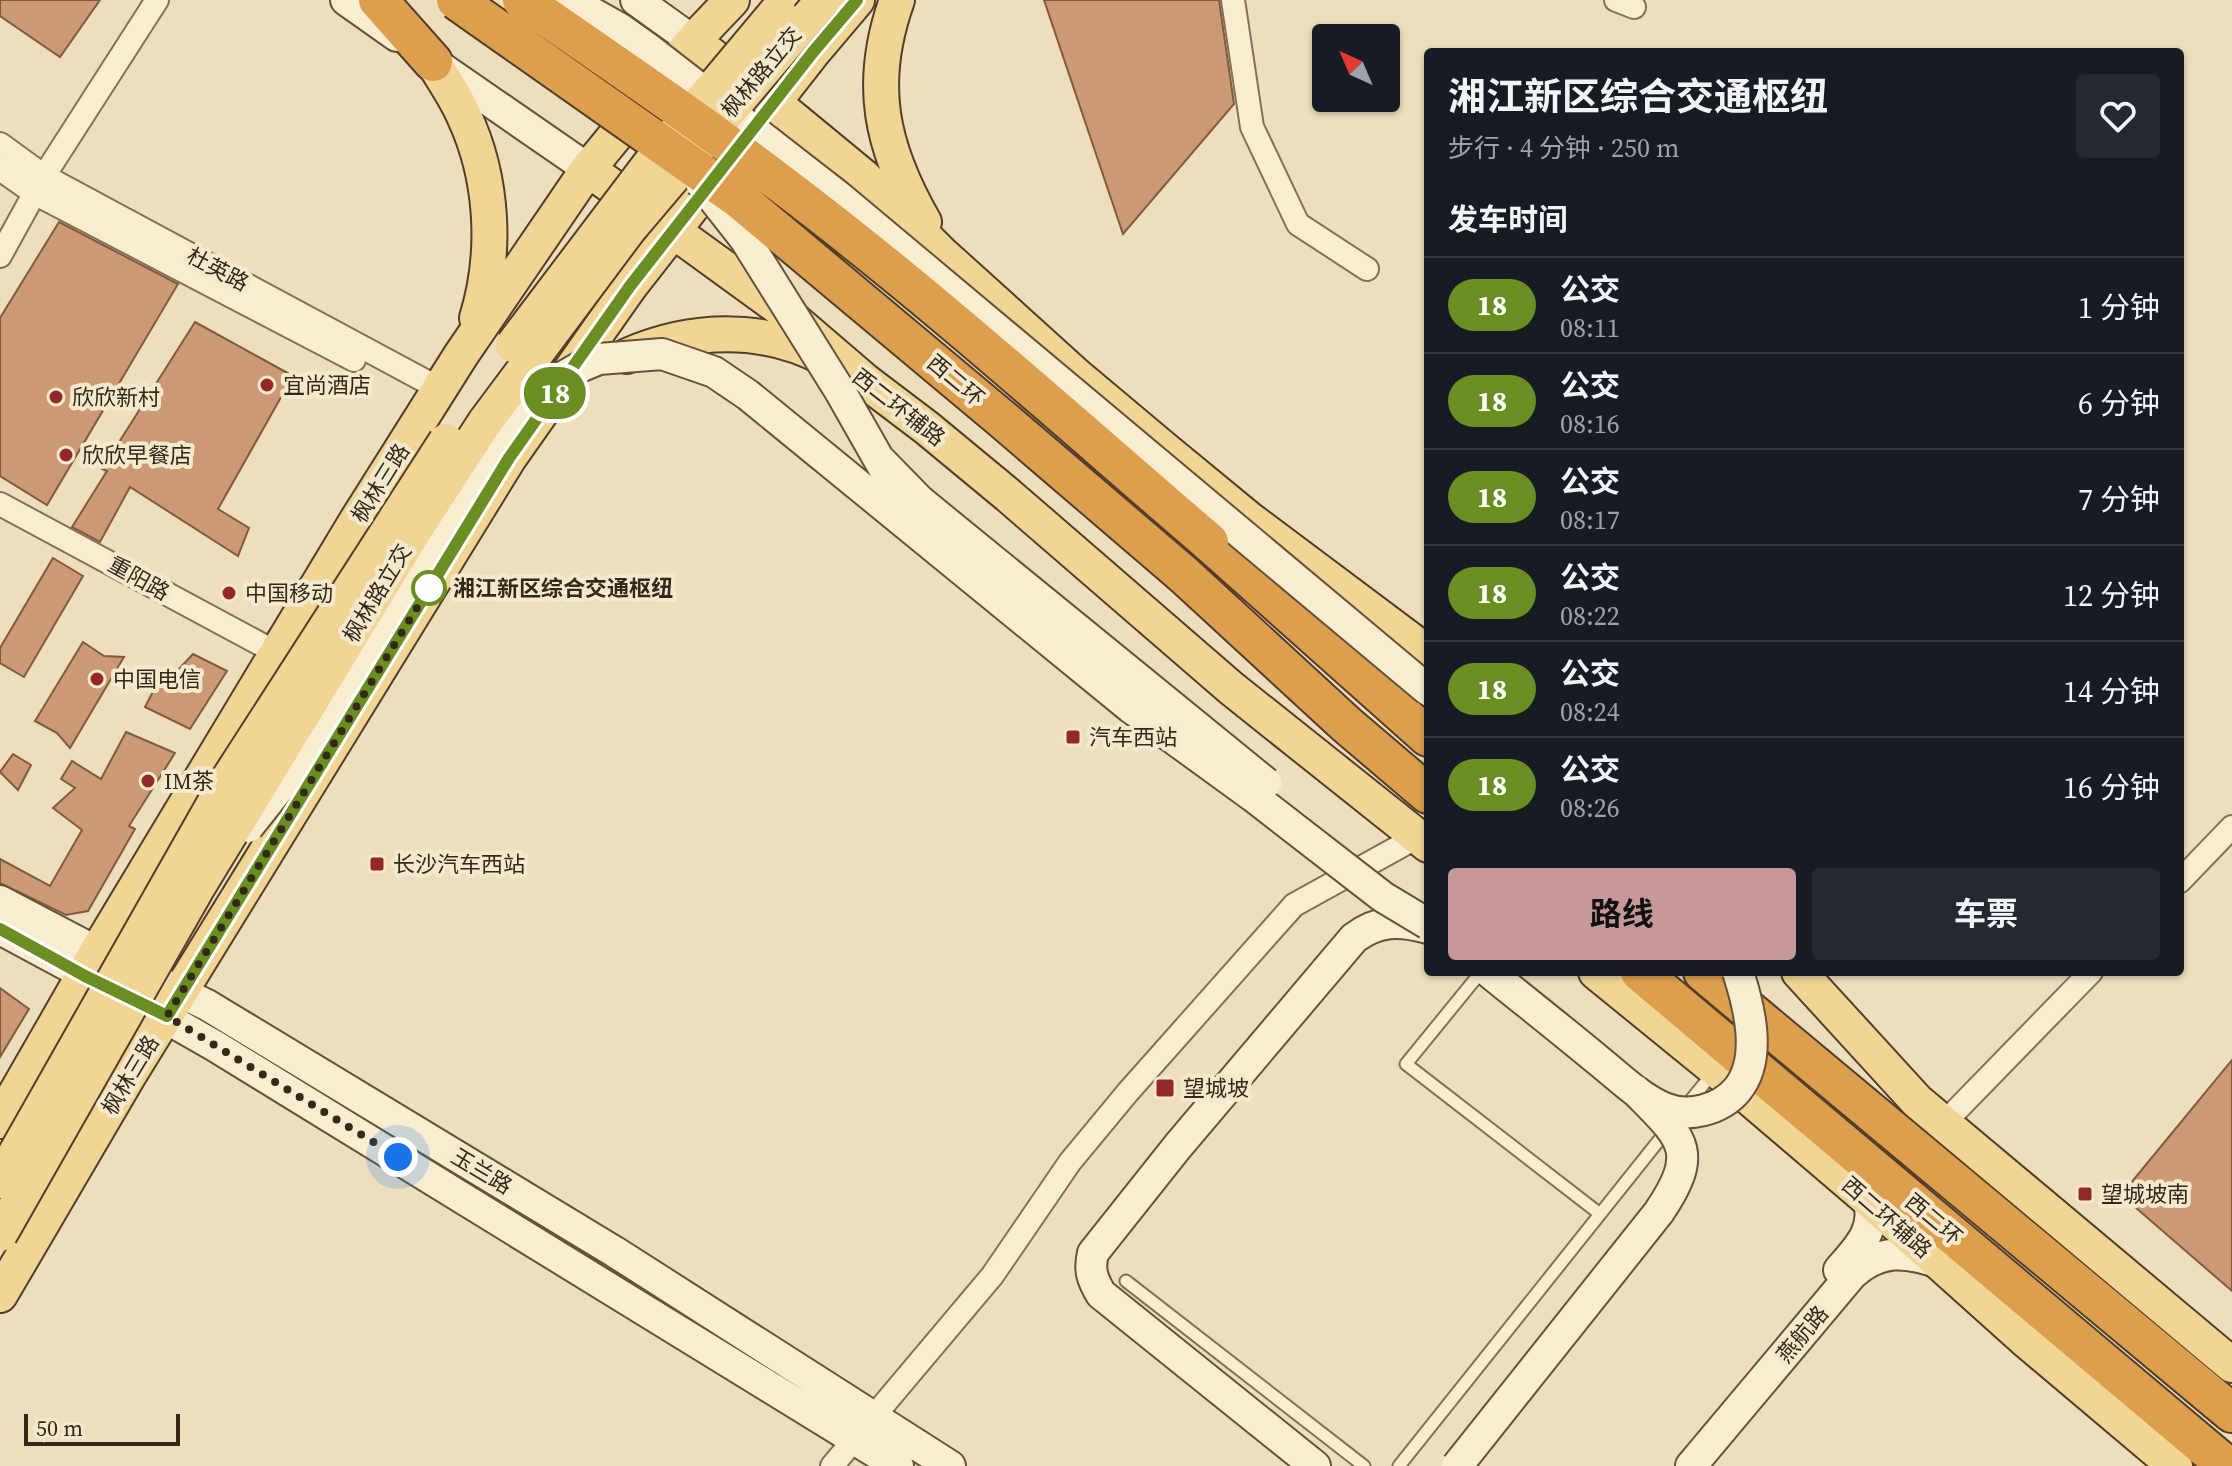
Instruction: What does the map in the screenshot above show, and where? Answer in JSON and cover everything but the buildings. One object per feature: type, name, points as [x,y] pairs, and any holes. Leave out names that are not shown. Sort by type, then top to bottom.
[{"type":"highway","points":[[378,0],[433,62]]},
{"type":"highway","name":"西二环","points":[[456,0],[739,199],[1183,574],[1347,725],[1424,791]]},
{"type":"highway","name":"西二环","points":[[522,0],[782,184],[944,315],[1209,542],[1424,733]]},
{"type":"highway","name":"西二环","points":[[1645,976],[2227,1466]]},
{"type":"highway","name":"西二环","points":[[1708,976],[2232,1413]]},
{"type":"main road","name":"枫林三路","points":[[0,1121],[274,659],[461,355],[588,169],[693,41],[732,0]]},
{"type":"main road","name":"枫林路立交","points":[[0,1181],[227,781],[408,497],[549,295],[656,156],[788,0]]},
{"type":"main road","name":"枫林路立交","points":[[0,1234],[196,890],[416,528],[485,422],[629,229],[823,0]]},
{"type":"main road","name":"枫林三路","points":[[0,1295],[174,1003],[509,458],[630,286],[857,0]]},
{"type":"main road","points":[[897,0],[885,34],[880,77],[884,120],[893,162],[942,254]]},
{"type":"main road","points":[[693,41],[864,177],[942,254],[1077,376],[1237,509],[1424,650]]},
{"type":"main road","points":[[433,62],[464,116],[486,189],[489,263],[474,329],[461,355]]},
{"type":"main road","name":"西二环辅路","points":[[588,169],[781,309],[865,381],[985,476],[1231,688],[1423,841]]},
{"type":"main road","points":[[509,458],[550,417],[614,362],[644,348],[686,337],[746,334],[768,338],[811,351],[865,381]]},
{"type":"main road","name":"西二环辅路","points":[[1601,976],[1716,1069],[2175,1466]]},
{"type":"main road","points":[[1803,976],[1917,1101],[2232,1365]]},
{"type":"street","points":[[0,256],[34,182],[145,0]]},
{"type":"street","points":[[0,233],[157,0]]},
{"type":"street","name":"西二环辅路","points":[[346,0],[588,169]]},
{"type":"street","points":[[569,0],[650,50],[838,196],[1424,687]]},
{"type":"street","points":[[636,0],[693,41]]},
{"type":"street","points":[[1233,0],[1252,127],[1298,224],[1367,269]]},
{"type":"street","name":"杜英路","points":[[0,144],[34,182]]},
{"type":"street","points":[[663,144],[699,181],[745,239],[881,461],[920,537]]},
{"type":"street","name":"杜英路","points":[[0,169],[34,182],[436,394]]},
{"type":"street","points":[[196,890],[302,759],[442,525],[519,412],[542,389],[582,366],[616,356],[662,354],[714,372],[748,395],[1130,707],[1254,797],[1383,897],[1424,922]]},
{"type":"street","points":[[881,461],[920,501],[1383,877],[1424,920]]},
{"type":"street","name":"重阳路","points":[[0,504],[274,659]]},
{"type":"street","name":"重阳路","points":[[0,519],[274,659]]},
{"type":"street","points":[[2184,877],[2232,827]]},
{"type":"street","points":[[832,1466],[992,1276],[1070,1162],[1294,905],[1423,841]]},
{"type":"street","name":"玉兰路","points":[[0,901],[91,964]]},
{"type":"street","points":[[1315,1466],[1101,1294],[1093,1281],[1090,1266],[1093,1253],[1178,1146],[1354,938],[1367,928],[1381,923],[1424,924]]},
{"type":"street","name":"玉兰路","points":[[0,929],[91,964],[174,1003],[863,1429],[950,1466]]},
{"type":"street","points":[[1494,976],[1635,1090],[1665,1109],[1682,1112],[1704,1111],[1724,1102],[1737,1091],[1750,1061],[1750,1020],[1739,976]]},
{"type":"street","points":[[1944,1123],[2087,976]]},
{"type":"street","points":[[1457,1466],[1659,1212],[1681,1177],[1684,1159],[1674,1132],[1635,1090]]},
{"type":"street","name":"燕航路","points":[[1671,1466],[1862,1242],[1872,1222],[1868,1199]]},
{"type":"street","name":"燕航路","points":[[1691,1466],[1852,1274],[1864,1264],[1877,1257],[1902,1253],[1939,1263]]},
{"type":"street","name":"玉兰路","points":[[863,1429],[898,1466]]},
{"type":"lane","points":[[1478,976],[1406,1064],[1600,1214]]},
{"type":"lane","points":[[1399,1466],[1716,1069]]},
{"type":"lane","points":[[1126,1281],[1364,1466]]},
{"type":"bus line","name":"18","points":[[0,929],[85,976],[167,1016],[509,458],[630,286],[857,0]]},
{"type":"place","name":"宜尚酒店","points":[[267,385]]},
{"type":"place","name":"欣欣新村","points":[[56,397]]},
{"type":"place","name":"欣欣早餐店","points":[[66,455]]},
{"type":"place","name":"湘江新区综合交通枢纽","points":[[429,588]]},
{"type":"place","name":"中国移动","points":[[229,593]]},
{"type":"place","name":"中国电信","points":[[97,679]]},
{"type":"place","name":"汽车西站","points":[[1073,737]]},
{"type":"place","name":"IM茶","points":[[148,781]]},
{"type":"place","name":"长沙汽车西站","points":[[377,864]]},
{"type":"place","name":"望城坡","points":[[1165,1088]]},
{"type":"place","name":"望城坡南","points":[[2085,1194]]},
{"type":"route","points":[[398,1157],[167,1016],[429,588]]}]
